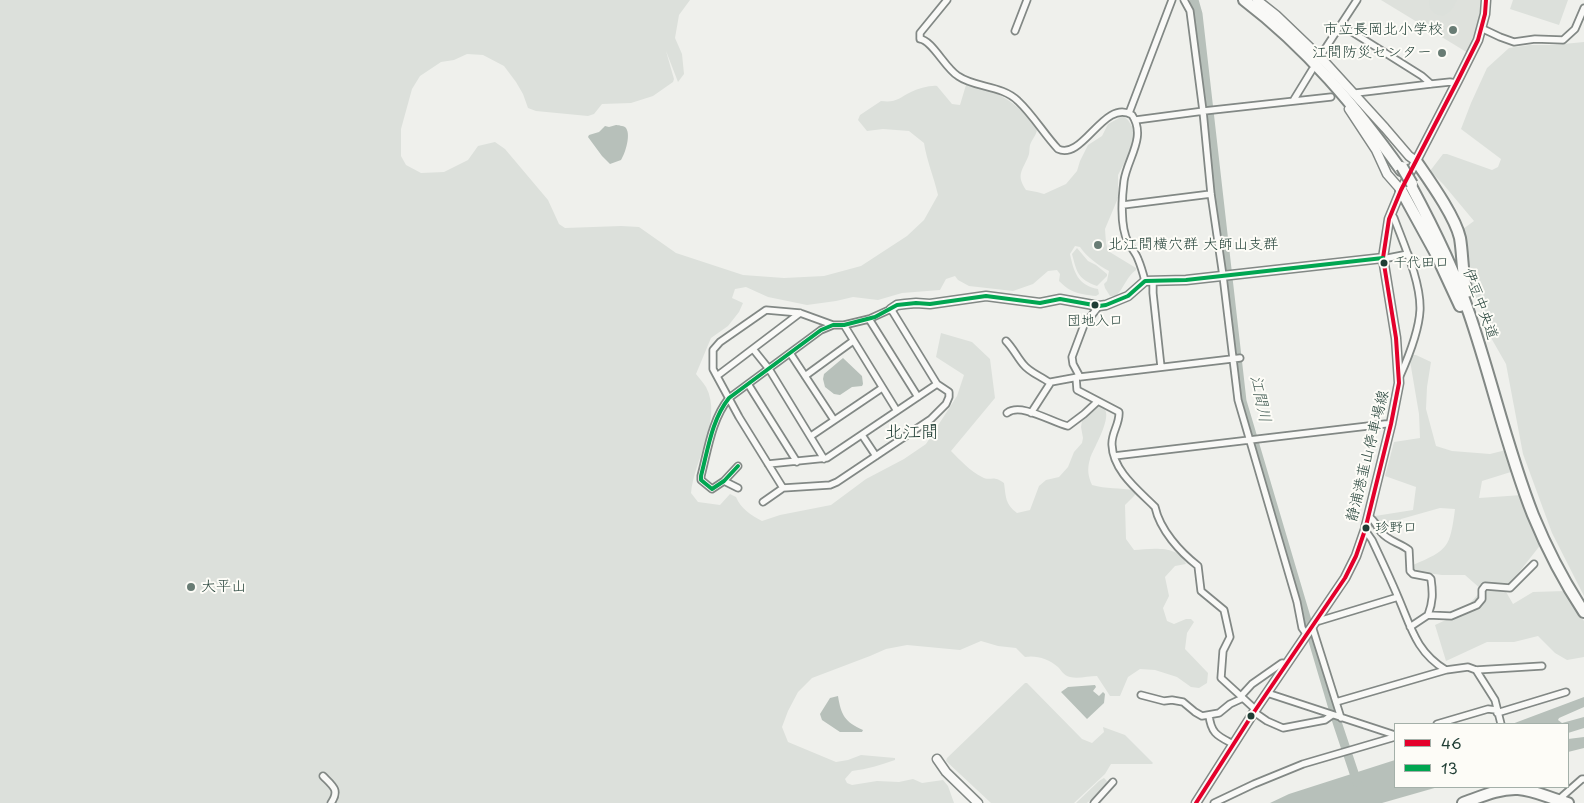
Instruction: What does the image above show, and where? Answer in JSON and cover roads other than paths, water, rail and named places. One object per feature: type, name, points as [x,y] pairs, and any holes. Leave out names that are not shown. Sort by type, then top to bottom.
[{"type":"highway","name":"伊豆中央道","points":[[1244,0],[1299,48],[1340,90],[1402,169]]},
{"type":"highway","name":"伊豆中央道","points":[[1249,0],[1309,52],[1325,69],[1362,112],[1402,169],[1408,186],[1451,266],[1479,335],[1534,508],[1560,567],[1584,607]]},
{"type":"highway","points":[[1416,161],[1453,219],[1460,237],[1465,284],[1479,335]]},
{"type":"highway","name":"伊豆中央道","points":[[1479,335],[1520,478],[1534,516],[1557,565],[1584,612]]},
{"type":"highway","points":[[1463,803],[1499,791],[1520,788],[1562,802]]},
{"type":"main road","points":[[1237,0],[1286,41],[1334,91],[1360,124],[1376,150],[1387,174],[1408,186]]},
{"type":"main road","points":[[1257,0],[1276,15],[1322,60],[1409,156],[1416,161]]},
{"type":"main road","name":"静浦港韮山停車場線","points":[[1196,803],[1233,744],[1345,578],[1356,556],[1391,424],[1400,376],[1396,338],[1383,259],[1391,213],[1408,186],[1416,161],[1478,40],[1485,14],[1486,0]]},
{"type":"main road","points":[[891,309],[897,305],[930,304],[980,296],[1040,303],[1060,298],[1099,306],[1128,296],[1149,281],[1186,280],[1383,259]]},
{"type":"main road","points":[[936,759],[946,772],[978,803]]},
{"type":"street","points":[[947,0],[922,30],[920,39],[928,41],[943,62],[958,76],[1007,93],[1018,101],[1058,149],[1063,151],[1079,145],[1102,121],[1117,114],[1129,113],[1136,120],[1138,126],[1137,142],[1124,178],[1123,204],[1126,236],[1128,243],[1138,257],[1153,293],[1161,367]]},
{"type":"street","points":[[1015,31],[1027,0]]},
{"type":"street","points":[[1129,113],[1172,0]]},
{"type":"street","points":[[1184,0],[1190,11],[1203,111],[1211,194],[1226,276],[1236,358],[1238,400],[1253,439],[1297,602],[1302,628],[1311,628],[1328,618],[1398,597]]},
{"type":"street","points":[[1321,55],[1357,0]]},
{"type":"street","points":[[1481,28],[1514,42],[1535,39],[1563,40],[1575,29],[1584,8]]},
{"type":"street","points":[[1341,25],[1422,76],[1431,84]]},
{"type":"street","points":[[1293,101],[1312,70]]},
{"type":"street","points":[[1356,93],[1450,82],[1456,84]]},
{"type":"street","points":[[1136,120],[1331,97]]},
{"type":"street","points":[[1123,204],[1211,194]]},
{"type":"street","points":[[1391,213],[1408,254],[1420,299],[1420,312],[1412,347],[1400,376]]},
{"type":"street","points":[[1383,259],[1408,254]]},
{"type":"street","points":[[1099,306],[1084,325],[1072,357],[1078,377],[1077,390],[1119,412],[1119,422],[1112,437],[1117,465],[1155,507],[1157,515],[1168,534],[1185,556],[1198,566],[1201,591],[1224,610],[1230,637],[1223,651],[1221,678],[1266,721],[1283,728],[1325,720],[1332,715]]},
{"type":"street","points":[[738,466],[724,481],[712,489],[702,482],[700,476],[716,420],[729,398],[821,330],[833,325],[869,319],[891,309],[937,384],[950,394],[946,404],[931,419],[837,482],[830,485],[783,488],[763,502]]},
{"type":"street","points":[[783,488],[713,369],[713,350],[720,342],[766,310],[800,313],[833,325]]},
{"type":"street","points":[[717,376],[800,313]]},
{"type":"street","points":[[869,319],[918,397]]},
{"type":"street","points":[[844,324],[897,411]]},
{"type":"street","points":[[805,376],[853,341]]},
{"type":"street","points":[[1006,341],[1024,366],[1035,375],[1050,383]]},
{"type":"street","points":[[753,349],[769,368],[824,459]]},
{"type":"street","points":[[790,353],[834,420]]},
{"type":"street","points":[[1032,413],[1050,383],[1063,379],[1236,358]]},
{"type":"street","points":[[748,384],[797,462]]},
{"type":"street","points":[[768,464],[824,459],[937,384]]},
{"type":"street","points":[[810,436],[882,388]]},
{"type":"street","points":[[1007,413],[1014,410],[1032,413],[1068,426],[1097,402]]},
{"type":"street","points":[[1114,456],[1391,424]]},
{"type":"street","points":[[862,435],[876,456]]},
{"type":"street","points":[[724,481],[738,488]]},
{"type":"street","points":[[1368,516],[1377,524],[1380,532],[1409,550],[1410,572],[1431,579],[1434,594],[1428,615]]},
{"type":"street","points":[[1364,530],[1372,540],[1414,637],[1427,656],[1446,670]]},
{"type":"street","points":[[1410,627],[1428,615],[1451,616],[1478,605],[1482,599],[1482,590],[1485,586],[1510,588],[1534,564]]},
{"type":"street","points":[[1311,628],[1340,718]]},
{"type":"street","points":[[1141,695],[1183,702],[1199,715],[1209,715],[1218,713],[1242,697],[1252,684],[1282,663],[1287,664]]},
{"type":"street","points":[[1336,702],[1446,670],[1468,667],[1476,670],[1542,666]]},
{"type":"street","points":[[1476,670],[1495,700],[1501,723]]},
{"type":"street","points":[[1440,723],[1488,709],[1497,713],[1566,692]]},
{"type":"street","points":[[1268,693],[1394,736]]},
{"type":"street","points":[[1209,715],[1214,733],[1233,744]]},
{"type":"street","points":[[1214,803],[1295,767],[1394,736]]},
{"type":"street","points":[[324,776],[336,791],[336,795],[331,803]]},
{"type":"street","points":[[1562,802],[1584,779]]},
{"type":"street","points":[[1094,803],[1113,782]]},
{"type":"waterway","name":"江間川","points":[[1194,0],[1198,14],[1242,401],[1337,722],[1357,782]]},
{"type":"place","name":"市立長岡北小学校","points":[[1453,30]]},
{"type":"place","name":"江間防災センター","points":[[1442,53]]},
{"type":"place","name":"北江間横穴群 大師山支群","points":[[1098,245]]},
{"type":"place","name":"千代田口","points":[[1384,263]]},
{"type":"place","name":"団地入口","points":[[1095,305]]},
{"type":"place","name":"珍野口","points":[[1366,528]]},
{"type":"place","name":"大平山","points":[[191,587]]},
{"type":"district","name":"北江間","points":[[912,433]]}]
